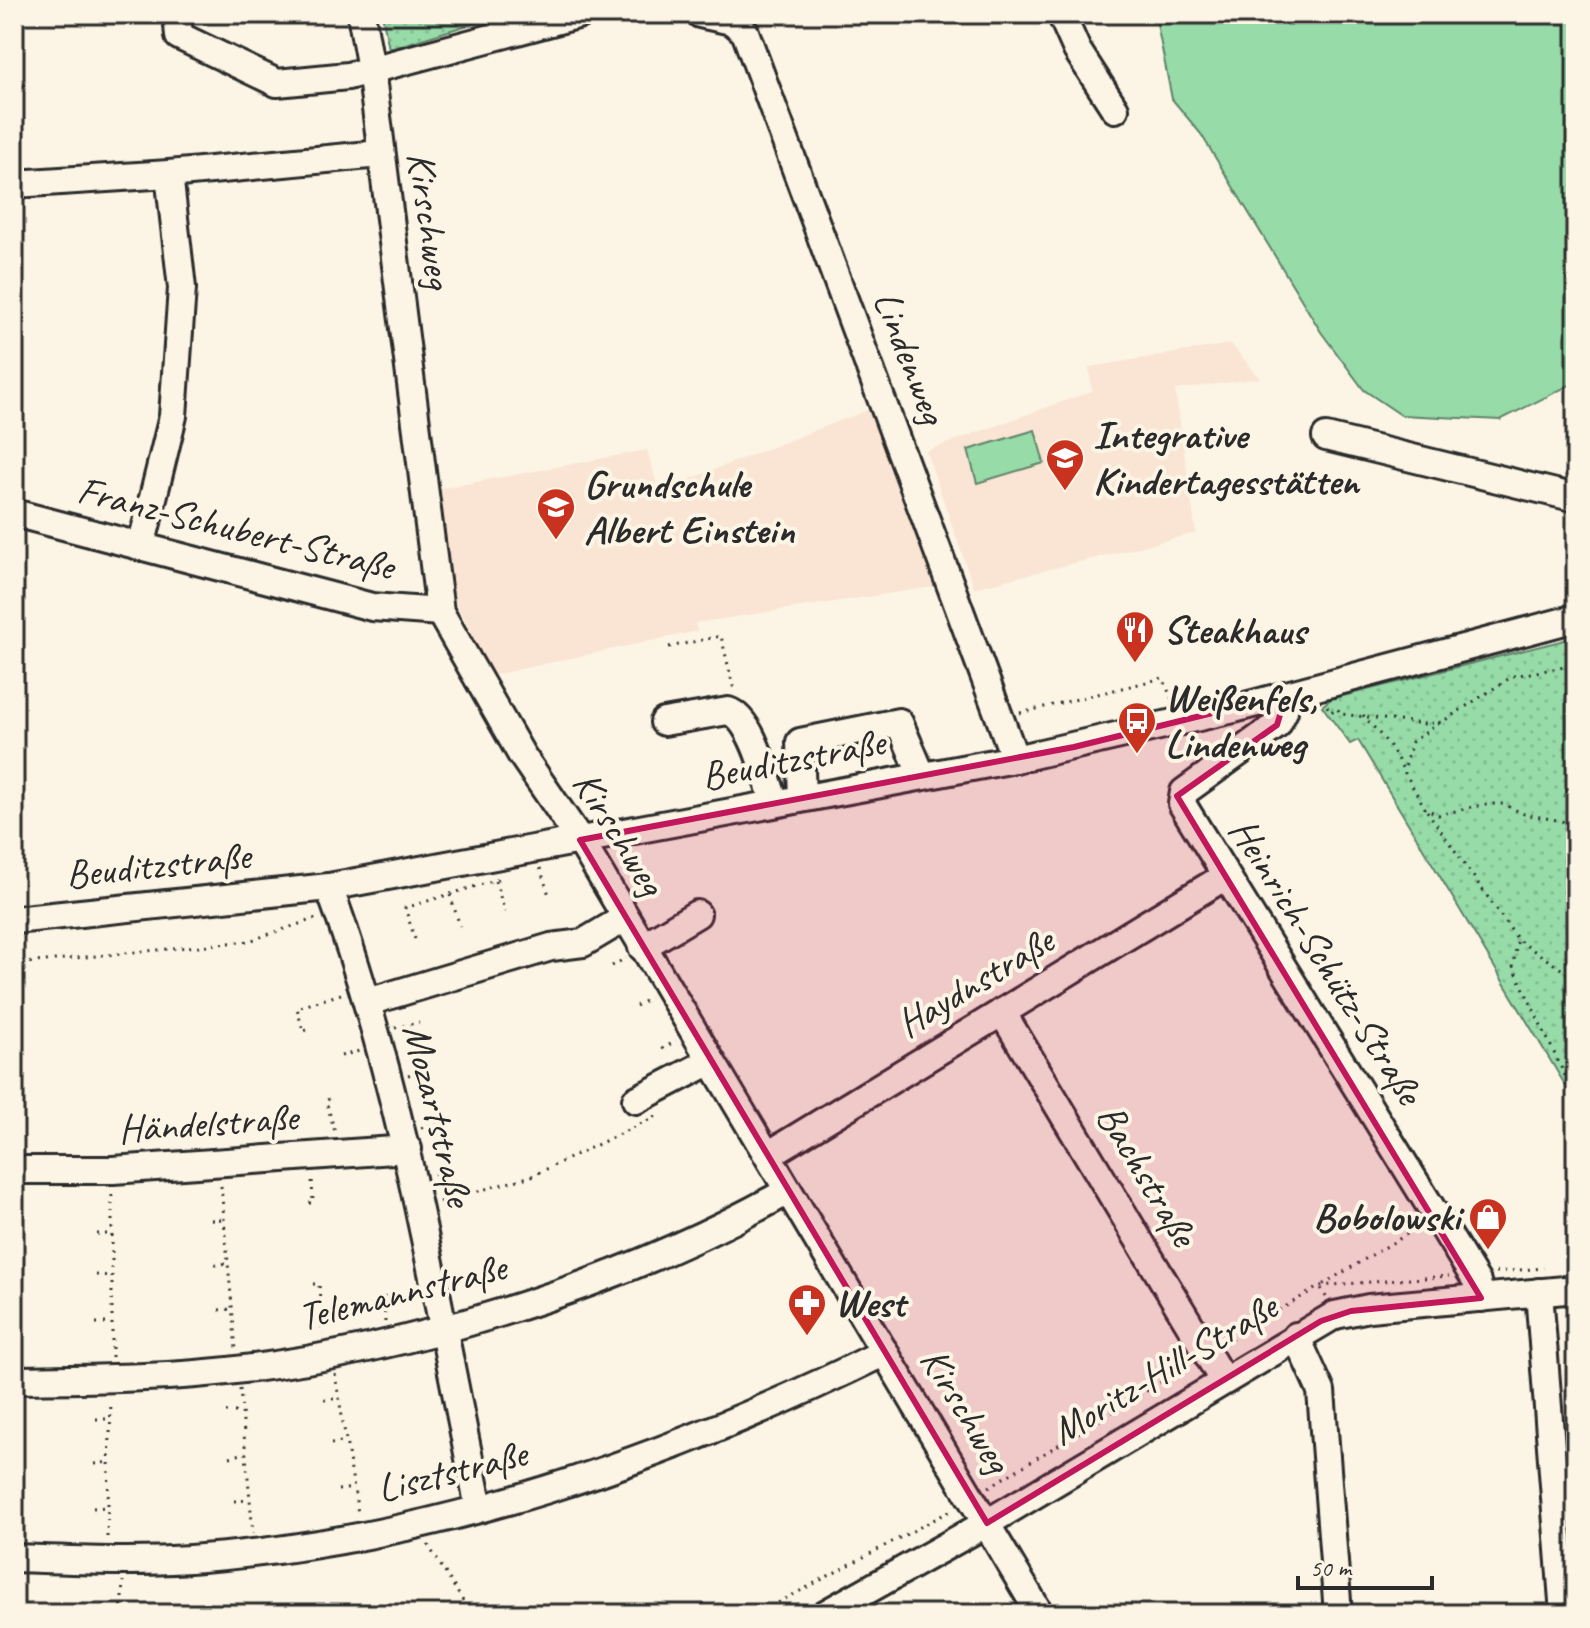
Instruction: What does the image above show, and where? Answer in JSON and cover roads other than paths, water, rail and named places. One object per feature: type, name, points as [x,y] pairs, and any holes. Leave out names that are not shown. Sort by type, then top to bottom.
[{"type":"street","points":[[177,14],[179,36],[277,83],[348,76],[581,14]]},
{"type":"street","name":"Kirschweg","points":[[361,14],[371,69],[440,612],[521,754],[580,840],[1040,1614]]},
{"type":"street","name":"Lindenweg","points":[[700,14],[732,21],[745,32],[956,593],[1015,759]]},
{"type":"street","points":[[1061,14],[1077,50],[1115,109]]},
{"type":"street","points":[[14,184],[169,174],[380,154]]},
{"type":"street","points":[[141,547],[173,416],[182,288],[169,174]]},
{"type":"street","points":[[1326,437],[1576,498]]},
{"type":"street","name":"Franz-Schubert-Straße","points":[[14,513],[372,607],[440,612]]},
{"type":"street","name":"Beuditzstraße","points":[[14,920],[333,898],[580,840],[1015,759],[1286,695],[1576,618]]},
{"type":"street","name":"Heinrich-Schütz-Straße","points":[[1286,695],[1284,711],[1277,725],[1182,796],[1182,804],[1224,877],[1239,892],[1477,1282],[1481,1298]]},
{"type":"street","points":[[664,722],[728,711],[737,714],[748,729],[775,803]]},
{"type":"street","points":[[802,798],[800,742],[899,722],[922,776]]},
{"type":"street","name":"Haydnstraße","points":[[768,1155],[1224,877]]},
{"type":"street","name":"Mozartstraße","points":[[333,898],[410,1139],[420,1207],[479,1508]]},
{"type":"street","points":[[642,947],[697,914]]},
{"type":"street","points":[[366,994],[551,947],[583,943],[625,918]]},
{"type":"street","name":"Bachstraße","points":[[1002,1012],[1223,1380]]},
{"type":"street","points":[[643,1097],[711,1061]]},
{"type":"street","name":"Händelstraße","points":[[14,1170],[113,1170],[337,1154],[410,1139]]},
{"type":"street","name":"Telemannstraße","points":[[14,1380],[195,1374],[389,1343],[586,1282],[724,1225],[788,1191]]},
{"type":"street","name":"Moritz-Hill-Straße","points":[[825,1614],[987,1523],[1335,1315],[1576,1289]]},
{"type":"street","points":[[1539,1292],[1564,1614]]},
{"type":"street","points":[[1296,1336],[1321,1391],[1338,1614]]},
{"type":"street","name":"Lisztstraße","points":[[14,1558],[190,1559],[362,1535],[421,1523],[578,1480],[680,1444],[794,1397],[885,1352]]},
{"type":"place","name":"Integrative Kindertagesstätten","points":[[1065,492]]},
{"type":"place","name":"Grundschule Albert Einstein","points":[[556,541]]},
{"type":"place","name":"Steakhaus","points":[[1135,664]]},
{"type":"place","name":"Weißenfels, Lindenweg","points":[[1137,755]]},
{"type":"place","name":"Bobolowski","points":[[1488,1251]]},
{"type":"place","name":"West","points":[[807,1337]]}]
